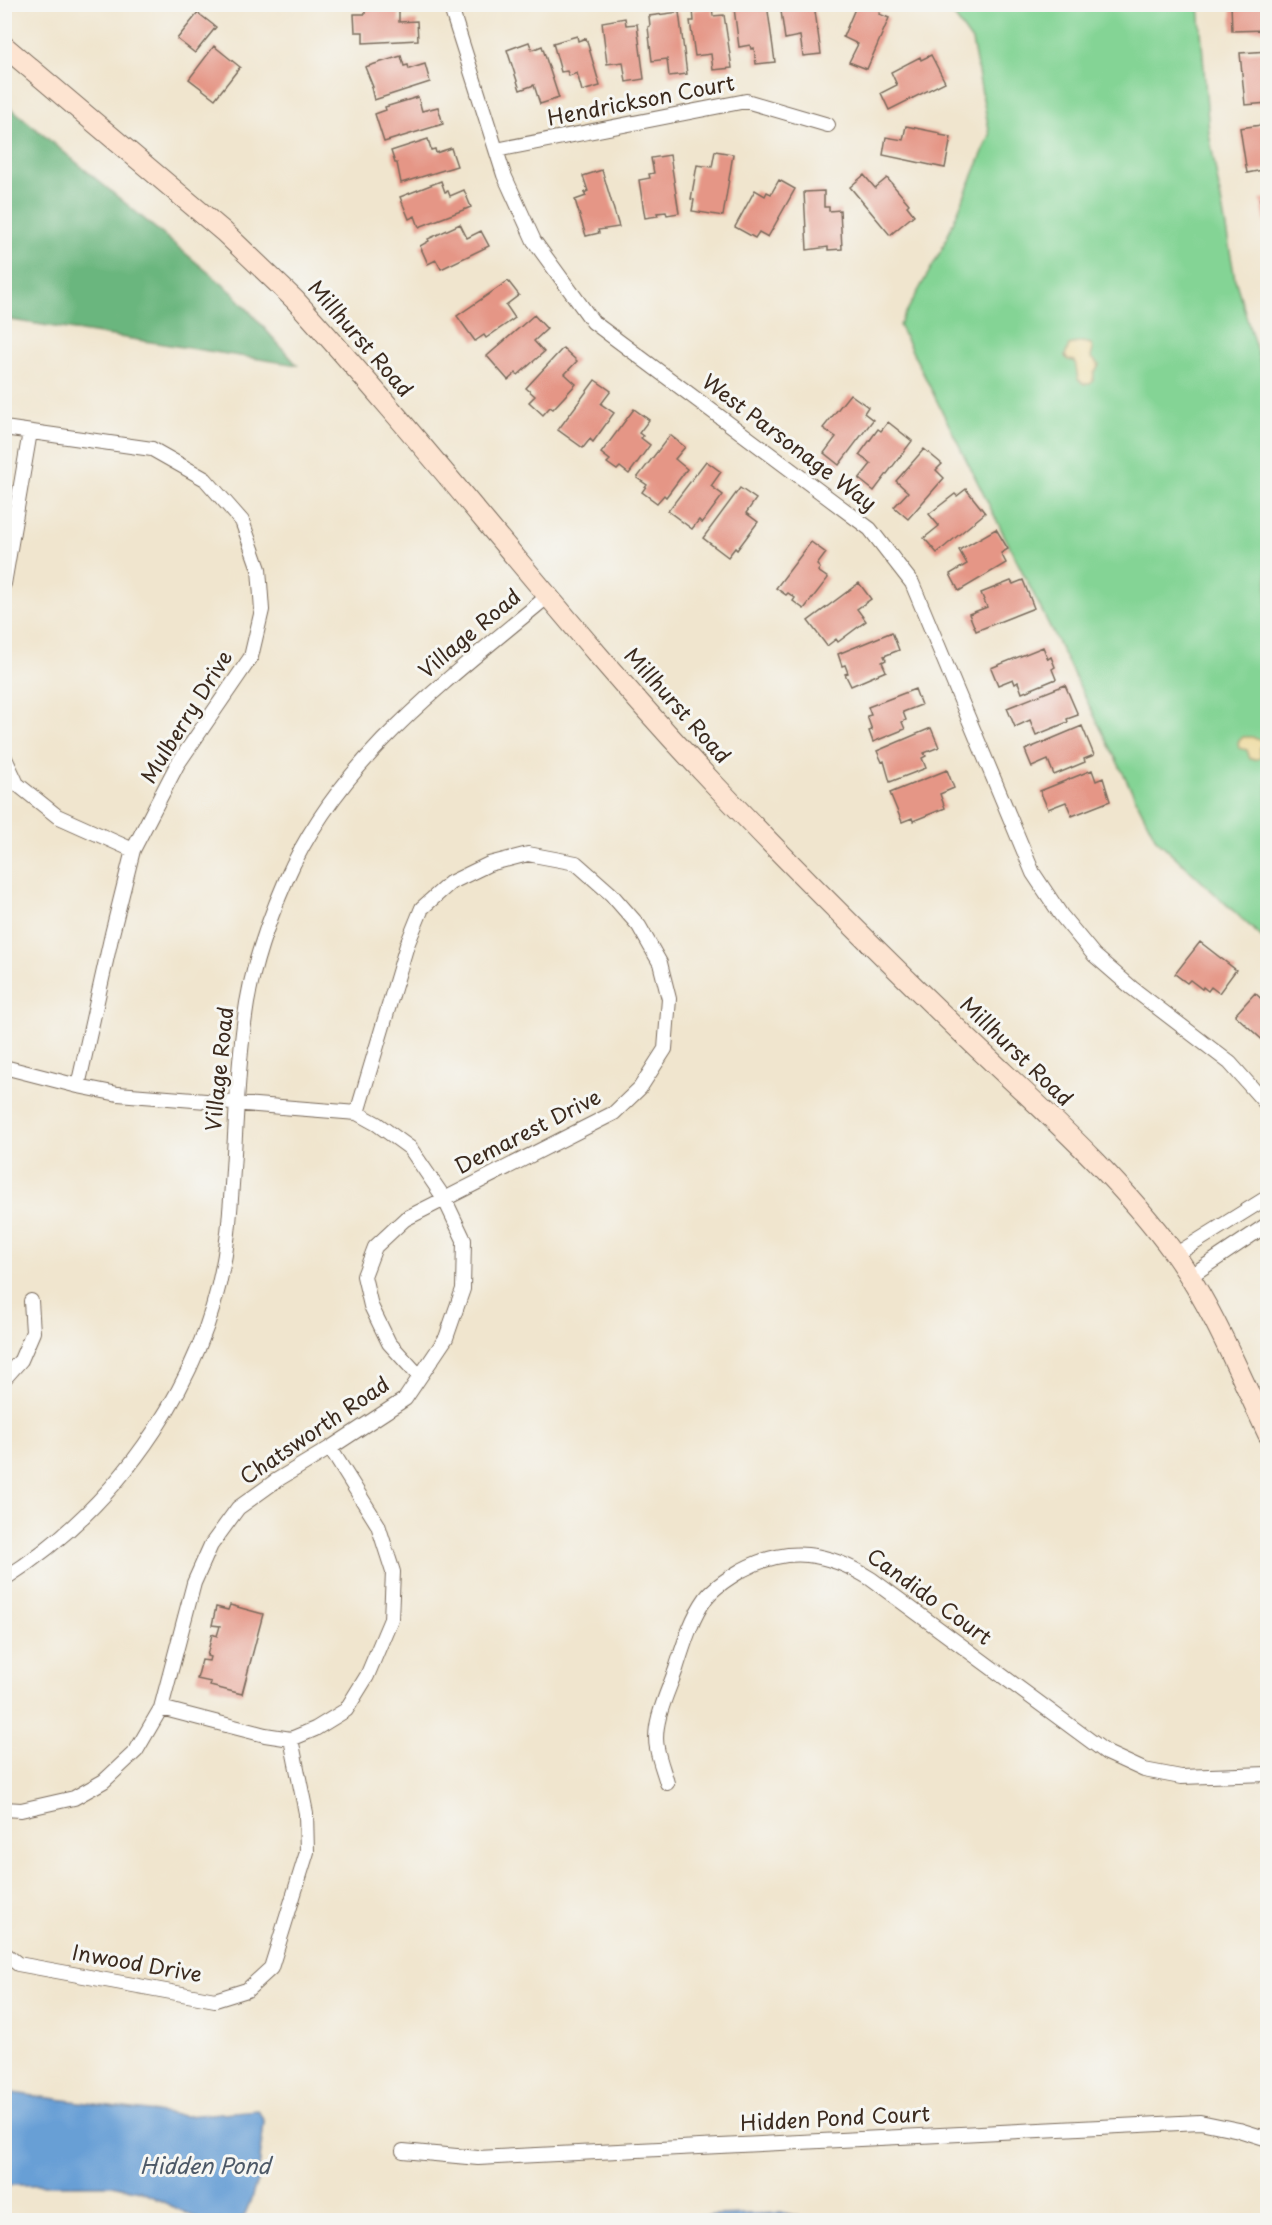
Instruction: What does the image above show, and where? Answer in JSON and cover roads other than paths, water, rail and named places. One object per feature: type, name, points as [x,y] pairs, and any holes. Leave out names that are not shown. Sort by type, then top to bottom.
[{"type":"street","name":"West Parsonage Way","points":[[452,4],[451,8],[504,175],[534,241],[593,322],[870,529],[912,583],[1033,873],[1060,915],[1094,955],[1132,988],[1230,1064],[1268,1106]]},
{"type":"street","name":"Millhurst Road","points":[[4,46],[224,232],[287,292],[687,755],[787,861],[891,965],[1070,1137],[1140,1210],[1189,1276],[1268,1434]]},
{"type":"street","name":"Hendrickson Court","points":[[496,150],[746,101],[828,124]]},
{"type":"street","name":"Mulberry Drive","points":[[4,428],[152,449],[205,478],[242,521],[259,569],[262,610],[251,657],[177,765],[133,850],[78,1086]]},
{"type":"street","points":[[4,584],[30,432]]},
{"type":"street","name":"Village Road","points":[[4,1578],[28,1564],[62,1536],[124,1473],[152,1435],[189,1368],[208,1319],[220,1276],[228,1234],[247,1004],[256,962],[287,878],[306,841],[328,806],[386,736],[421,703],[548,596]]},
{"type":"street","points":[[4,756],[17,784],[57,816],[133,850]]},
{"type":"street","name":"Demarest Drive","points":[[357,1113],[411,936],[422,908],[450,883],[489,864],[528,854],[576,863],[611,894],[639,926],[660,963],[669,999],[665,1049],[640,1088],[614,1113],[405,1219],[375,1248],[364,1276],[371,1306],[389,1343],[420,1377]]},
{"type":"street","name":"Chatsworth Road","points":[[4,1067],[118,1094],[357,1113],[410,1148],[444,1198],[464,1240],[463,1289],[446,1338],[405,1399],[330,1449],[277,1480],[238,1508],[211,1545],[194,1583],[161,1708],[136,1751],[104,1781],[74,1798],[21,1810],[4,1809]]},
{"type":"street","points":[[1175,1255],[1268,1197]]},
{"type":"street","points":[[1189,1276],[1268,1224]]},
{"type":"street","points":[[4,1379],[21,1360],[33,1332],[31,1301]]},
{"type":"street","points":[[161,1708],[265,1735],[291,1739],[315,1729],[345,1710],[367,1676],[391,1619],[393,1572],[378,1525],[330,1449]]},
{"type":"street","name":"Candido Court","points":[[668,1783],[656,1747],[657,1726],[694,1616],[708,1595],[732,1576],[772,1557],[799,1554],[829,1558],[851,1566],[1107,1753],[1143,1770],[1181,1777],[1268,1774]]},
{"type":"street","name":"Inwood Drive","points":[[4,1953],[18,1964],[215,2000],[247,1990],[271,1968],[307,1852],[306,1813],[291,1739]]},
{"type":"street","name":"Hidden Pond Court","points":[[403,2151],[478,2158],[1200,2122],[1268,2139]]},
{"type":"water","name":"Hidden Pond","points":[[5,2092],[185,2116],[258,2110],[264,2122],[258,2179],[245,2215],[238,2220],[201,2220],[140,2191],[111,2185],[5,2185]]},
{"type":"water","points":[[784,2213],[804,2220],[678,2220],[715,2215]]}]
